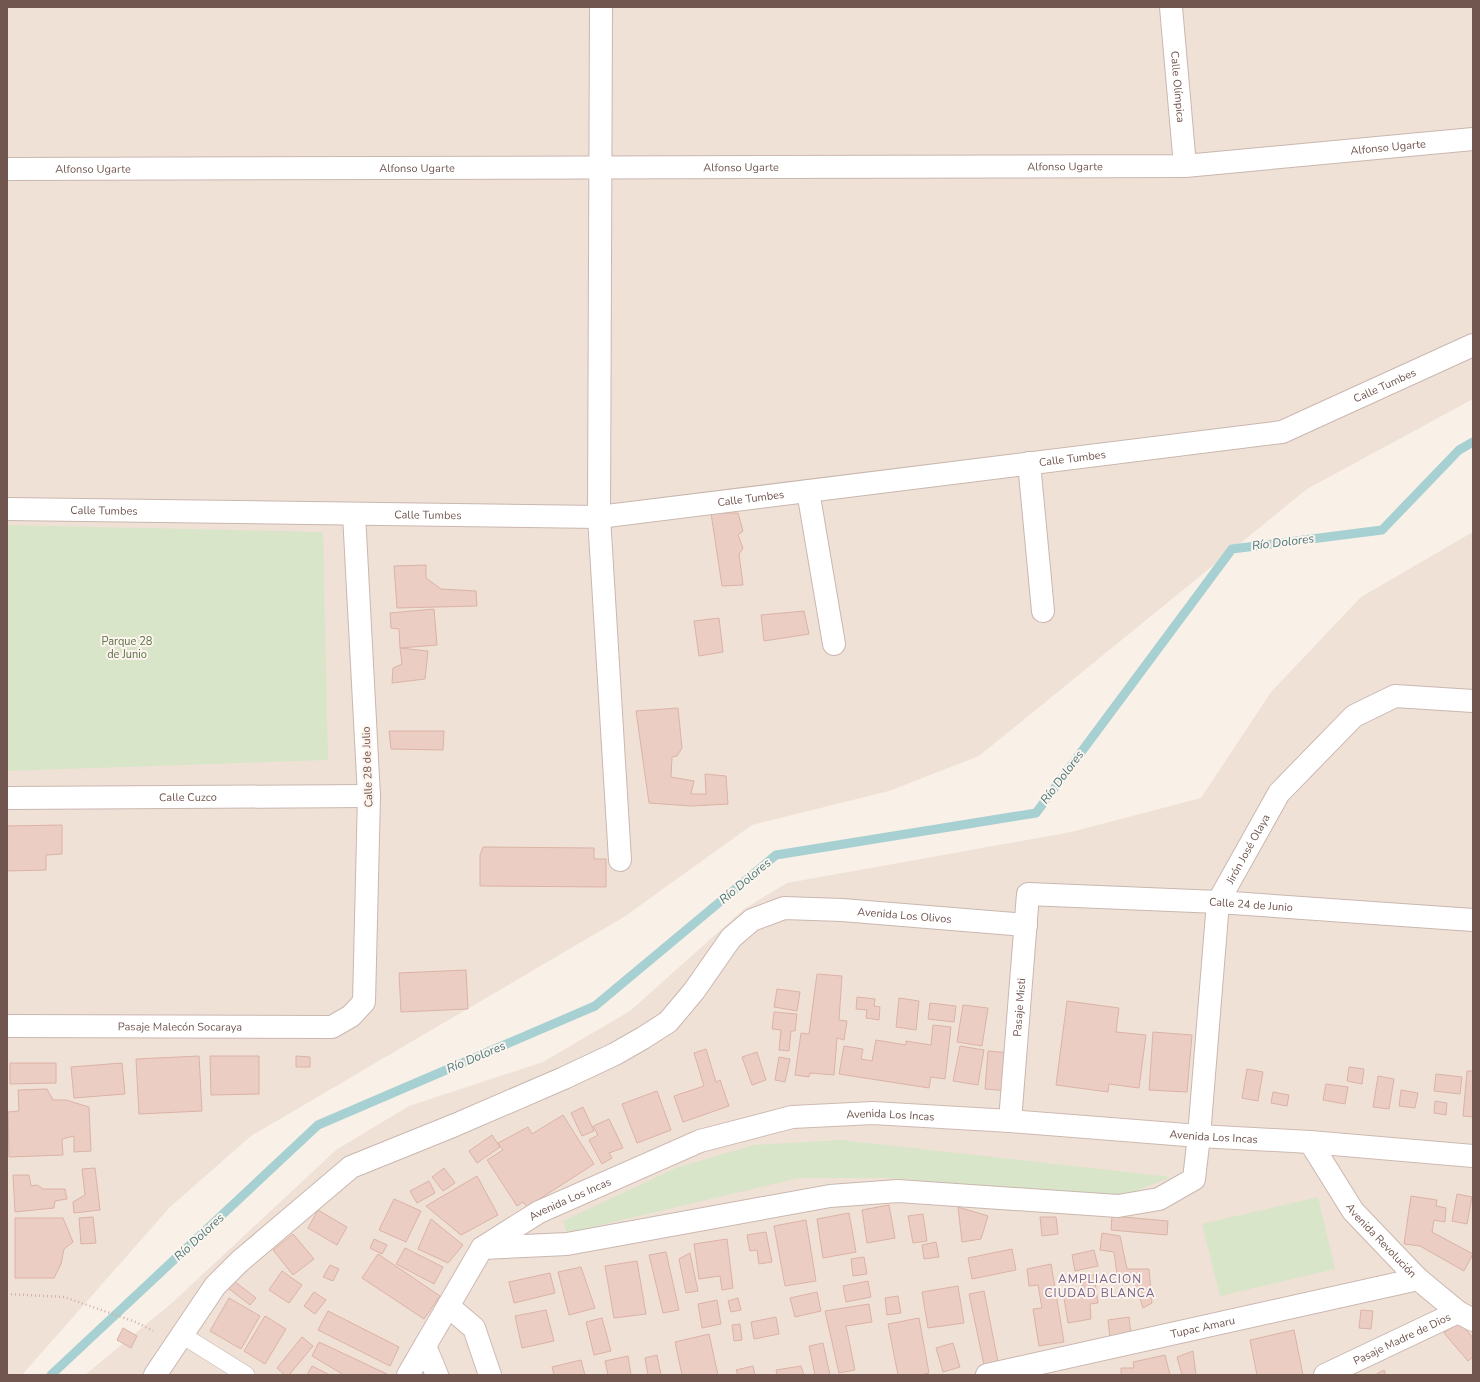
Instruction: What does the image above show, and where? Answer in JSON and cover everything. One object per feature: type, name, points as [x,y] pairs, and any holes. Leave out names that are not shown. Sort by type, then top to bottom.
[{"type":"street","points":[[600,7],[599,517],[620,860]]},
{"type":"street","name":"Calle Olímpica","points":[[1171,7],[1185,166]]},
{"type":"street","name":"Alfonso Ugarte","points":[[7,169],[1185,166],[1473,139]]},
{"type":"street","name":"Calle Tumbes","points":[[7,509],[599,517],[1282,432],[1473,345]]},
{"type":"street","points":[[1029,463],[1043,611]]},
{"type":"street","points":[[808,491],[834,644]]},
{"type":"street","name":"Calle 28 de Julio","points":[[351,1016],[364,1002],[369,796],[354,514]]},
{"type":"street","name":"Jirón José Olaya","points":[[482,1248],[567,1244],[830,1196],[898,1191],[1118,1206],[1159,1199],[1194,1179],[1200,1136],[1218,902],[1279,793],[1354,716],[1395,696],[1473,701]]},
{"type":"street","name":"Calle Cuzco","points":[[7,798],[369,796]]},
{"type":"street","name":"Calle 24 de Junio","points":[[1028,894],[1218,902],[1473,920]]},
{"type":"street","name":"Pasaje Misti","points":[[1010,1121],[1028,894]]},
{"type":"street","name":"Avenida Los Olivos","points":[[182,1335],[216,1286],[239,1262],[351,1167],[455,1125],[556,1081],[615,1054],[643,1038],[668,1022],[694,991],[731,938],[752,920],[784,908],[842,910],[1026,925]]},
{"type":"street","name":"Pasaje Malecón Socaraya","points":[[7,1026],[332,1027],[351,1016]]},
{"type":"street","name":"Avenida Los Incas","points":[[408,1375],[482,1248],[539,1212],[700,1141],[792,1117],[873,1113],[1010,1121],[1200,1136],[1310,1142],[1473,1156]]},
{"type":"street","name":"Avenida Revolución","points":[[1310,1142],[1353,1211],[1418,1279],[1465,1316]]},
{"type":"street","name":"Tupac Amaru","points":[[987,1375],[1418,1279]]},
{"type":"street","points":[[448,1306],[474,1328],[490,1375]]},
{"type":"street","name":"Pasaje Madre de Dios","points":[[1324,1375],[1465,1316]]},
{"type":"street","points":[[156,1375],[182,1335]]},
{"type":"street","points":[[425,1346],[437,1375]]},
{"type":"lane","points":[[182,1335],[246,1375]]},
{"type":"path","points":[[7,1294],[64,1297],[136,1322],[157,1333]]},
{"type":"shaded area","points":[[7,7],[1473,7],[1473,399],[1307,489],[979,756],[889,791],[752,825],[624,917],[251,1136],[170,1207],[22,1375],[7,1375]]},
{"type":"shaded area","points":[[1473,532],[1473,1375],[85,1375],[173,1302],[336,1150],[409,1106],[543,1062],[630,1011],[744,909],[787,883],[1071,832],[1201,798],[1271,692],[1361,597]]},
{"type":"green space","name":"Parque 28 de Junio","points":[[7,525],[323,532],[328,760],[7,771]]},
{"type":"green space","points":[[841,1140],[1171,1177],[1123,1196],[887,1178],[799,1178],[567,1233],[563,1221],[676,1168],[754,1145]]},
{"type":"green space","points":[[1318,1197],[1335,1269],[1220,1296],[1202,1224]]},
{"type":"building","points":[[711,513],[738,513],[743,531],[738,535],[743,548],[739,554],[743,585],[722,586]]},
{"type":"building","points":[[426,565],[426,578],[441,589],[476,591],[477,606],[397,608],[394,566]]},
{"type":"building","points":[[434,609],[437,645],[400,648],[399,629],[391,628],[390,613]]},
{"type":"building","points":[[804,611],[809,634],[764,641],[761,615]]},
{"type":"building","points":[[719,618],[723,652],[699,656],[694,621]]},
{"type":"building","points":[[400,648],[428,651],[425,679],[392,683],[393,668],[402,664]]},
{"type":"building","points":[[678,708],[682,748],[677,756],[672,757],[671,777],[694,781],[691,794],[706,794],[705,774],[726,776],[728,804],[691,806],[649,803],[636,711]]},
{"type":"building","points":[[389,731],[444,731],[443,750],[391,749]]},
{"type":"building","points":[[62,825],[62,854],[46,855],[46,870],[7,871],[7,826]]},
{"type":"building","points":[[483,847],[594,848],[594,859],[606,859],[606,887],[480,886],[480,855]]},
{"type":"building","points":[[466,970],[468,1009],[401,1012],[399,973]]},
{"type":"building","points":[[817,974],[842,976],[839,1020],[847,1021],[844,1040],[837,1038],[834,1075],[810,1073],[809,1077],[795,1075],[801,1033],[809,1034]]},
{"type":"building","points":[[777,989],[800,992],[797,1011],[774,1007]]},
{"type":"building","points":[[857,997],[875,999],[874,1006],[880,1007],[879,1020],[866,1018],[867,1010],[856,1009]]},
{"type":"building","points":[[899,998],[919,1001],[916,1030],[896,1027]]},
{"type":"building","points":[[1067,1001],[1119,1008],[1116,1032],[1146,1035],[1139,1088],[1109,1084],[1108,1092],[1056,1085]]},
{"type":"building","points":[[930,1003],[956,1006],[954,1022],[928,1019]]},
{"type":"building","points":[[963,1005],[988,1008],[982,1046],[957,1042]]},
{"type":"building","points":[[774,1012],[797,1014],[795,1031],[791,1031],[789,1051],[779,1050],[781,1030],[772,1029]]},
{"type":"building","points":[[933,1025],[951,1027],[945,1079],[931,1077],[929,1088],[839,1074],[844,1046],[863,1049],[861,1059],[872,1061],[876,1040],[906,1045],[906,1041],[931,1045]]},
{"type":"building","points":[[1153,1032],[1192,1035],[1187,1092],[1149,1090]]},
{"type":"building","points":[[960,1046],[984,1050],[978,1085],[953,1081]]},
{"type":"building","points":[[706,1049],[716,1082],[720,1080],[729,1106],[683,1122],[674,1096],[704,1086],[694,1053]]},
{"type":"building","points":[[988,1051],[1011,1053],[1009,1091],[985,1089]]},
{"type":"building","points":[[757,1052],[766,1080],[752,1085],[742,1057]]},
{"type":"building","points":[[199,1056],[202,1111],[139,1114],[136,1059]]},
{"type":"building","points":[[210,1056],[259,1056],[259,1094],[211,1095]]},
{"type":"building","points":[[296,1056],[310,1057],[310,1067],[296,1067]]},
{"type":"building","points":[[779,1057],[790,1059],[785,1082],[775,1080]]},
{"type":"building","points":[[10,1063],[56,1063],[56,1083],[10,1084]]},
{"type":"building","points":[[122,1063],[125,1094],[74,1098],[71,1067]]},
{"type":"building","points":[[1349,1067],[1364,1069],[1362,1084],[1347,1081]]},
{"type":"building","points":[[1247,1069],[1263,1072],[1258,1101],[1242,1098]]},
{"type":"building","points":[[1467,1071],[1473,1071],[1473,1117],[1463,1116]]},
{"type":"building","points":[[1436,1074],[1462,1077],[1460,1094],[1434,1091]]},
{"type":"building","points":[[1378,1076],[1394,1079],[1389,1109],[1373,1107]]},
{"type":"building","points":[[1326,1084],[1348,1087],[1345,1104],[1323,1100]]},
{"type":"building","points":[[47,1089],[53,1100],[66,1100],[89,1107],[91,1151],[74,1152],[74,1136],[62,1139],[63,1155],[9,1157],[8,1112],[19,1111],[18,1090]]},
{"type":"building","points":[[1401,1090],[1418,1093],[1415,1108],[1399,1106]]},
{"type":"building","points":[[657,1091],[671,1130],[637,1143],[622,1104]]},
{"type":"building","points":[[1273,1092],[1289,1095],[1287,1106],[1271,1103]]},
{"type":"building","points":[[1435,1101],[1447,1103],[1446,1115],[1434,1113]]},
{"type":"building","points":[[583,1107],[594,1131],[582,1136],[571,1113]]},
{"type":"building","points":[[563,1115],[594,1164],[527,1207],[523,1202],[517,1206],[487,1160],[503,1150],[498,1143],[528,1127],[532,1134]]},
{"type":"building","points":[[609,1119],[623,1148],[609,1153],[612,1158],[602,1164],[589,1140],[598,1135],[593,1126]]},
{"type":"building","points":[[492,1135],[500,1147],[477,1163],[469,1151]]},
{"type":"building","points":[[95,1168],[100,1210],[74,1213],[73,1202],[85,1195],[82,1169]]},
{"type":"building","points":[[444,1168],[455,1183],[443,1191],[432,1177]]},
{"type":"building","points":[[13,1175],[29,1175],[31,1186],[37,1185],[43,1189],[65,1189],[67,1199],[55,1201],[54,1208],[15,1212]]},
{"type":"building","points":[[477,1176],[498,1215],[461,1235],[426,1206]]},
{"type":"building","points":[[429,1181],[435,1193],[417,1203],[410,1191]]},
{"type":"building","points":[[1457,1194],[1472,1197],[1467,1224],[1452,1221]]},
{"type":"building","points":[[1411,1196],[1437,1200],[1436,1206],[1446,1208],[1445,1222],[1434,1220],[1432,1232],[1473,1254],[1464,1271],[1420,1246],[1404,1244]]},
{"type":"building","points":[[394,1199],[421,1211],[406,1242],[379,1230]]},
{"type":"building","points":[[889,1205],[895,1238],[867,1243],[862,1210]]},
{"type":"building","points":[[958,1207],[988,1216],[981,1239],[962,1242]]},
{"type":"building","points":[[318,1210],[347,1227],[337,1245],[308,1228]]},
{"type":"building","points":[[849,1213],[856,1252],[823,1258],[817,1219]]},
{"type":"building","points":[[923,1214],[927,1241],[913,1243],[908,1216]]},
{"type":"building","points":[[1112,1216],[1168,1221],[1167,1235],[1111,1230]]},
{"type":"building","points":[[93,1217],[96,1243],[81,1244],[79,1218]]},
{"type":"building","points":[[1040,1217],[1056,1217],[1058,1234],[1042,1236]]},
{"type":"building","points":[[15,1218],[63,1218],[73,1242],[64,1249],[61,1264],[54,1278],[15,1278]]},
{"type":"building","points":[[431,1219],[463,1245],[448,1263],[418,1249]]},
{"type":"building","points":[[806,1220],[816,1281],[785,1286],[774,1226]]},
{"type":"building","points":[[766,1232],[772,1262],[759,1264],[757,1250],[750,1251],[747,1235]]},
{"type":"building","points":[[1102,1233],[1120,1236],[1127,1269],[1149,1269],[1152,1303],[1143,1308],[1133,1278],[1118,1282],[1114,1252],[1100,1250]]},
{"type":"building","points":[[293,1234],[314,1259],[293,1275],[273,1250]]},
{"type":"building","points":[[374,1239],[387,1245],[382,1254],[370,1248]]},
{"type":"building","points":[[727,1239],[733,1288],[722,1290],[720,1276],[699,1279],[694,1244]]},
{"type":"building","points":[[936,1242],[939,1257],[924,1259],[922,1245]]},
{"type":"building","points":[[405,1248],[443,1267],[434,1284],[396,1264]]},
{"type":"building","points":[[1012,1249],[1016,1270],[972,1279],[968,1258]]},
{"type":"building","points":[[1094,1250],[1098,1266],[1075,1271],[1072,1255]]},
{"type":"building","points":[[666,1252],[679,1310],[663,1313],[649,1255]]},
{"type":"building","points":[[690,1253],[698,1291],[686,1293],[679,1259]]},
{"type":"building","points":[[378,1254],[440,1296],[424,1319],[362,1278]]},
{"type":"building","points":[[864,1257],[867,1274],[853,1276],[851,1259]]},
{"type":"building","points":[[637,1261],[646,1314],[614,1318],[605,1266]]},
{"type":"building","points":[[1051,1264],[1064,1342],[1039,1346],[1033,1309],[1042,1308],[1038,1285],[1029,1286],[1027,1269]]},
{"type":"building","points":[[330,1265],[339,1269],[333,1281],[323,1277]]},
{"type":"building","points":[[581,1267],[595,1308],[569,1315],[558,1272]]},
{"type":"building","points":[[282,1271],[302,1285],[289,1303],[269,1290]]},
{"type":"building","points":[[550,1273],[555,1293],[514,1303],[509,1282]]},
{"type":"building","points":[[1094,1275],[1098,1303],[1090,1304],[1091,1319],[1068,1323],[1064,1298],[1084,1294],[1081,1276]]},
{"type":"building","points":[[234,1281],[256,1298],[250,1305],[228,1288]]},
{"type":"building","points":[[868,1281],[871,1297],[846,1302],[843,1286]]},
{"type":"building","points":[[958,1286],[964,1323],[928,1328],[922,1292]]},
{"type":"building","points":[[984,1291],[998,1362],[984,1365],[969,1294]]},
{"type":"building","points":[[314,1292],[326,1300],[315,1314],[304,1306]]},
{"type":"building","points":[[817,1292],[821,1311],[795,1317],[790,1298]]},
{"type":"building","points":[[898,1296],[901,1313],[887,1315],[885,1298]]},
{"type":"building","points":[[229,1298],[260,1316],[241,1349],[210,1331]]},
{"type":"building","points":[[738,1298],[741,1310],[731,1312],[728,1301]]},
{"type":"building","points":[[717,1300],[721,1324],[702,1328],[698,1304]]},
{"type":"building","points":[[869,1304],[872,1322],[846,1326],[855,1370],[839,1373],[825,1311]]},
{"type":"building","points":[[546,1310],[554,1341],[522,1348],[515,1316]]},
{"type":"building","points":[[1361,1310],[1373,1311],[1371,1329],[1359,1328]]},
{"type":"building","points":[[328,1311],[399,1347],[390,1366],[318,1330]]},
{"type":"building","points":[[265,1316],[286,1329],[265,1364],[244,1351]]},
{"type":"building","points":[[776,1317],[779,1334],[754,1339],[751,1322]]},
{"type":"building","points":[[1129,1317],[1131,1335],[1110,1338],[1108,1320]]},
{"type":"building","points":[[602,1318],[611,1351],[594,1355],[586,1322]]},
{"type":"building","points":[[919,1318],[929,1373],[920,1375],[898,1375],[888,1324]]},
{"type":"building","points":[[1459,1321],[1473,1338],[1473,1357],[1468,1361],[1444,1333]]},
{"type":"building","points":[[740,1324],[742,1340],[734,1341],[732,1325]]},
{"type":"building","points":[[123,1328],[137,1336],[131,1348],[117,1340]]},
{"type":"building","points":[[1294,1330],[1303,1375],[1257,1375],[1250,1340]]},
{"type":"building","points":[[709,1334],[718,1375],[682,1375],[675,1342]]},
{"type":"building","points":[[302,1337],[313,1346],[289,1375],[285,1375],[277,1368]]},
{"type":"building","points":[[319,1342],[387,1374],[344,1375],[312,1356]]},
{"type":"building","points":[[823,1343],[830,1375],[815,1375],[809,1346]]},
{"type":"building","points":[[953,1343],[960,1367],[943,1372],[936,1348]]},
{"type":"building","points":[[1193,1351],[1196,1375],[1182,1375],[1177,1357]]},
{"type":"building","points":[[657,1355],[661,1375],[648,1375],[645,1358]]},
{"type":"building","points":[[1165,1355],[1170,1375],[1121,1375],[1121,1368],[1134,1368],[1133,1362]]},
{"type":"building","points":[[628,1356],[631,1375],[608,1375],[605,1361]]},
{"type":"building","points":[[581,1360],[585,1375],[554,1375],[552,1367]]},
{"type":"building","points":[[312,1366],[330,1375],[307,1375]]},
{"type":"building","points":[[753,1366],[755,1375],[738,1375],[736,1370]]},
{"type":"building","points":[[801,1366],[804,1375],[777,1375],[776,1370]]},
{"type":"building","points":[[1384,1370],[1386,1375],[1375,1375]]},
{"type":"waterway","name":"Río Dolores","points":[[51,1375],[318,1125],[595,1006],[776,855],[1036,813],[1232,549],[1382,530],[1459,450],[1473,442]]},
{"type":"district","name":"AMPLIACION CIUDAD BLANCA","points":[[1100,1286]]}]
